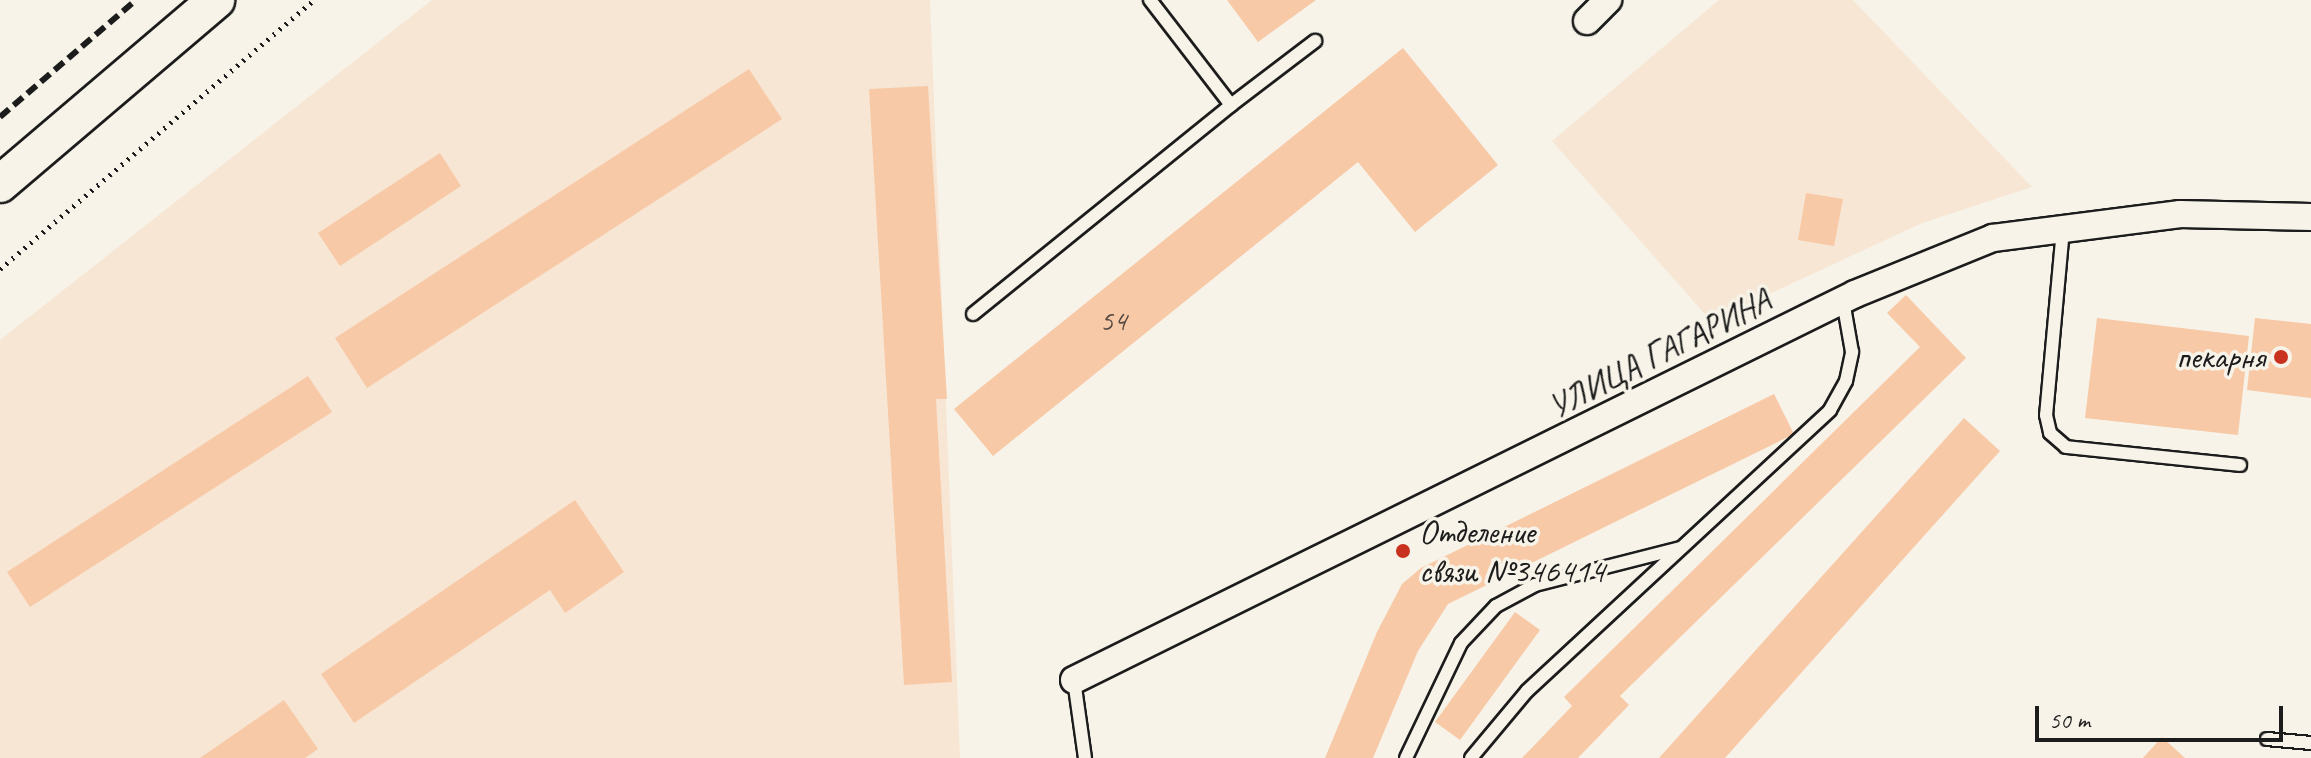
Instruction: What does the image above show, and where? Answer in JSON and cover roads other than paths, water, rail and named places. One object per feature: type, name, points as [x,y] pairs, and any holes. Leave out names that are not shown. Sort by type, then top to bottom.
[{"type":"main road","points":[[0,184],[216,0]]},
{"type":"street","points":[[1587,21],[1608,0]]},
{"type":"street","name":"УЛИЦА ГАГАРИНА","points":[[1074,680],[1843,301],[1993,238],[2180,214],[2311,217]]},
{"type":"lane","points":[[1150,0],[1231,105]]},
{"type":"lane","points":[[973,314],[1315,41]]},
{"type":"lane","points":[[2063,229],[2046,415],[2050,433],[2066,447],[2240,465]]},
{"type":"lane","points":[[1471,758],[1527,691],[1830,410],[1846,381],[1852,352],[1843,301]]},
{"type":"lane","points":[[1406,758],[1461,643],[1496,606],[1535,585],[1683,547]]},
{"type":"lane","points":[[1074,680],[1085,758]]},
{"type":"lane","points":[[2267,739],[2311,743]]},
{"type":"railway","points":[[0,117],[136,0]]},
{"type":"place","name":"пекарня","points":[[2281,357]]},
{"type":"place","name":"Отделение связи №346414","points":[[1403,551]]}]
